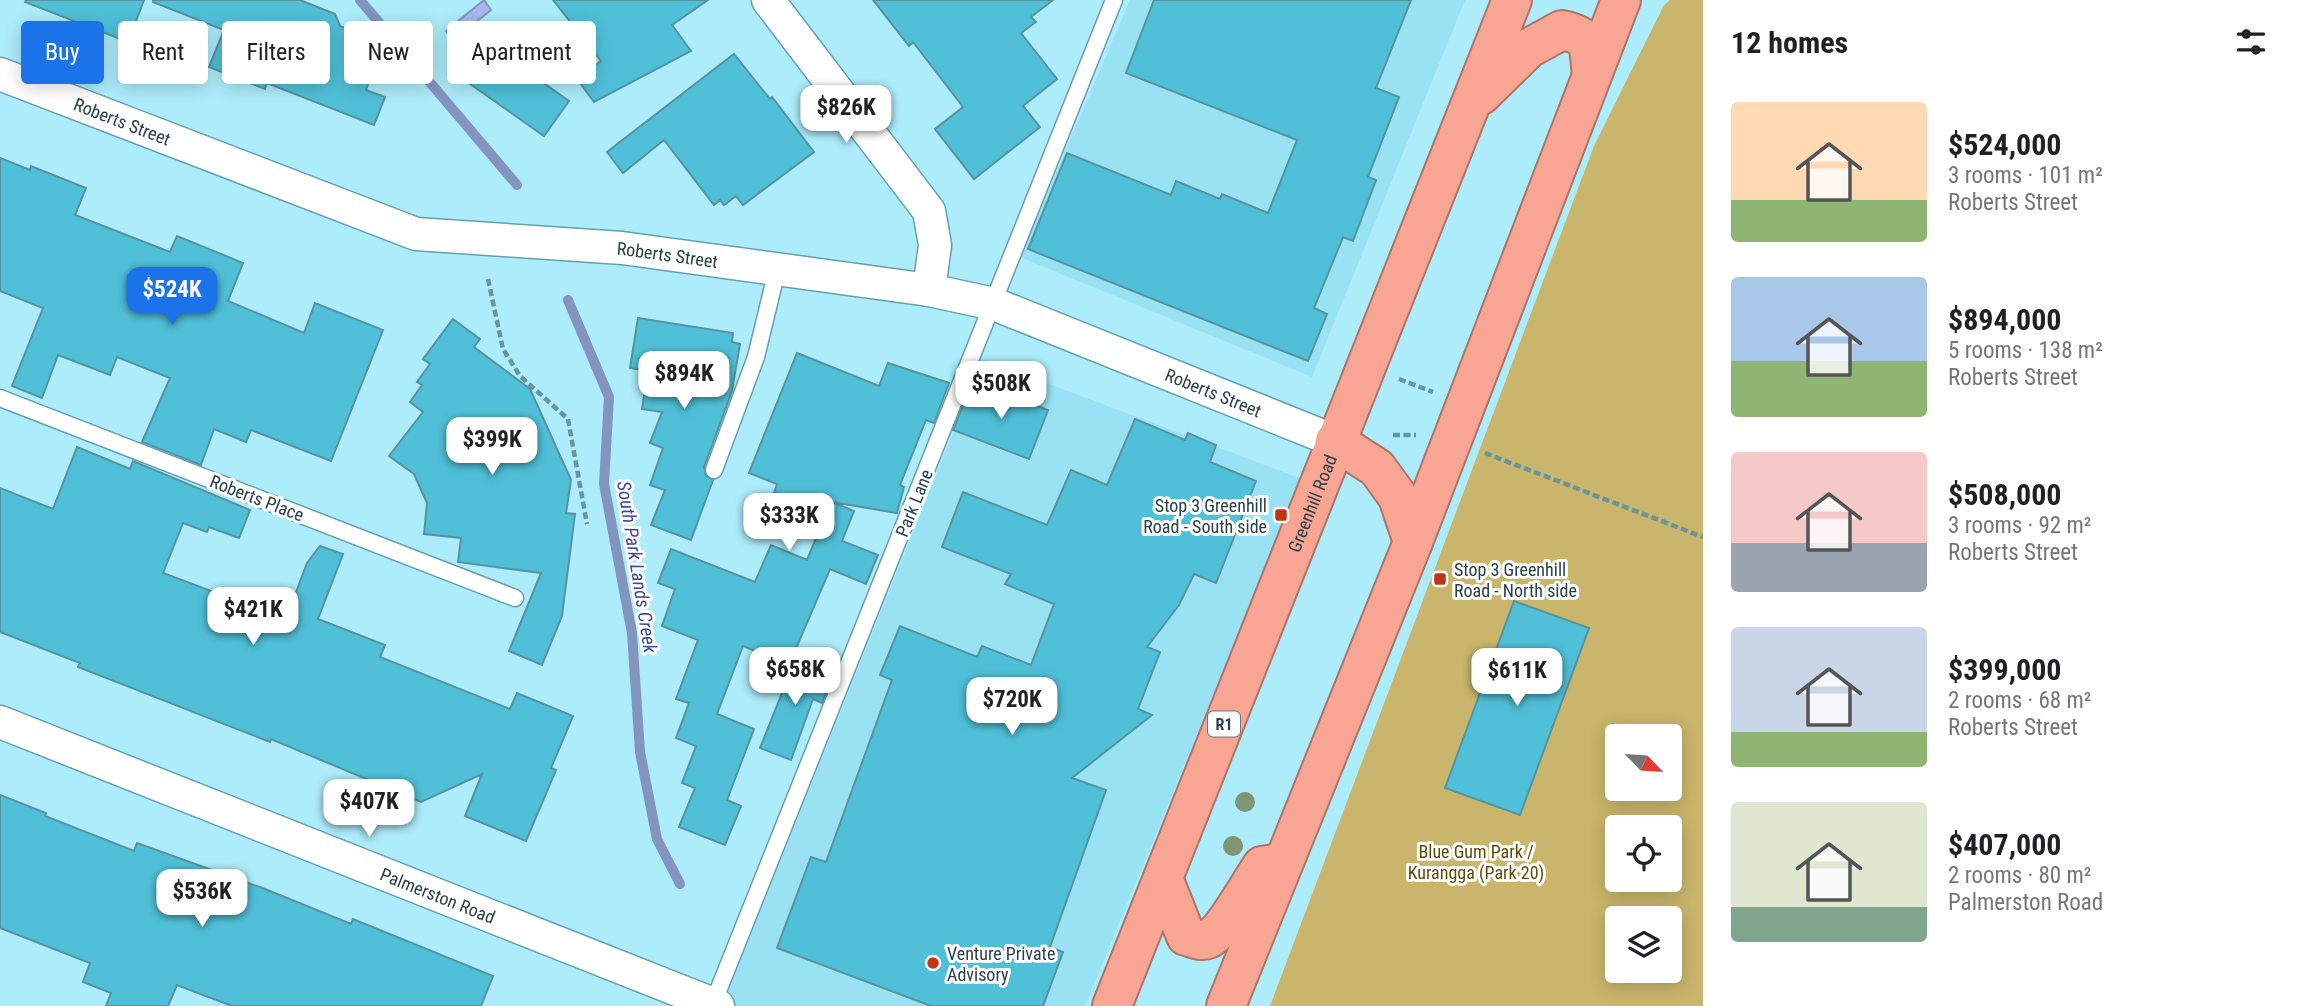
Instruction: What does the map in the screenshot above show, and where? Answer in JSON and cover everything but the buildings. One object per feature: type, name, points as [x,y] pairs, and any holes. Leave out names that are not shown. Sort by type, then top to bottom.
[{"type":"highway","name":"Greenhill Road","points":[[1112,1006],[1512,0]]},
{"type":"highway","points":[[1226,1006],[1413,542],[1621,0]]},
{"type":"highway","points":[[1470,106],[1529,48],[1562,30],[1581,34],[1588,43],[1592,75]]},
{"type":"highway","points":[[1335,441],[1377,468],[1398,497],[1413,542]]},
{"type":"highway","points":[[1163,878],[1186,936],[1201,941],[1211,938],[1227,920],[1262,866],[1283,863]]},
{"type":"street","points":[[768,0],[929,211],[935,245],[929,290]]},
{"type":"street","name":"Roberts Street","points":[[0,74],[416,234],[622,247],[929,290],[994,304],[1335,441]]},
{"type":"street","name":"Palmerston Road","points":[[0,722],[714,1005]]},
{"type":"lane","name":"Park Lane","points":[[714,1005],[1114,0]]},
{"type":"lane","points":[[714,470],[756,357],[777,270]]},
{"type":"lane","name":"Roberts Place","points":[[0,398],[514,598]]},
{"type":"path","points":[[488,279],[503,349],[520,376],[568,419],[587,524]]},
{"type":"path","points":[[1395,377],[1444,396]]},
{"type":"path","points":[[1383,435],[1418,435]]},
{"type":"path","points":[[1475,449],[1703,537]]},
{"type":"shaded area","points":[[484,0],[491,10],[477,21],[458,21]]},
{"type":"shaded area","points":[[1130,0],[1465,0],[1312,377],[1020,257]]},
{"type":"shaded area","points":[[983,359],[1302,479],[1085,1006],[722,1006]]},
{"type":"green space","name":"Blue Gum Park / Kurangga (Park 20)","points":[[1670,0],[1703,0],[1703,1006],[1270,1006],[1594,146],[1664,5]]},
{"type":"waterway","name":"South Park Lands Creek","points":[[360,0],[517,185]]},
{"type":"waterway","name":"South Park Lands Creek","points":[[568,300],[609,397],[604,484],[632,633],[640,752],[657,839],[680,884]]},
{"type":"place","name":"Stop 3 Greenhill Road - South side","points":[[1281,515]]},
{"type":"place","name":"Stop 3 Greenhill Road - North side","points":[[1440,579]]},
{"type":"place","name":"Venture Private Advisory","points":[[933,963]]}]
